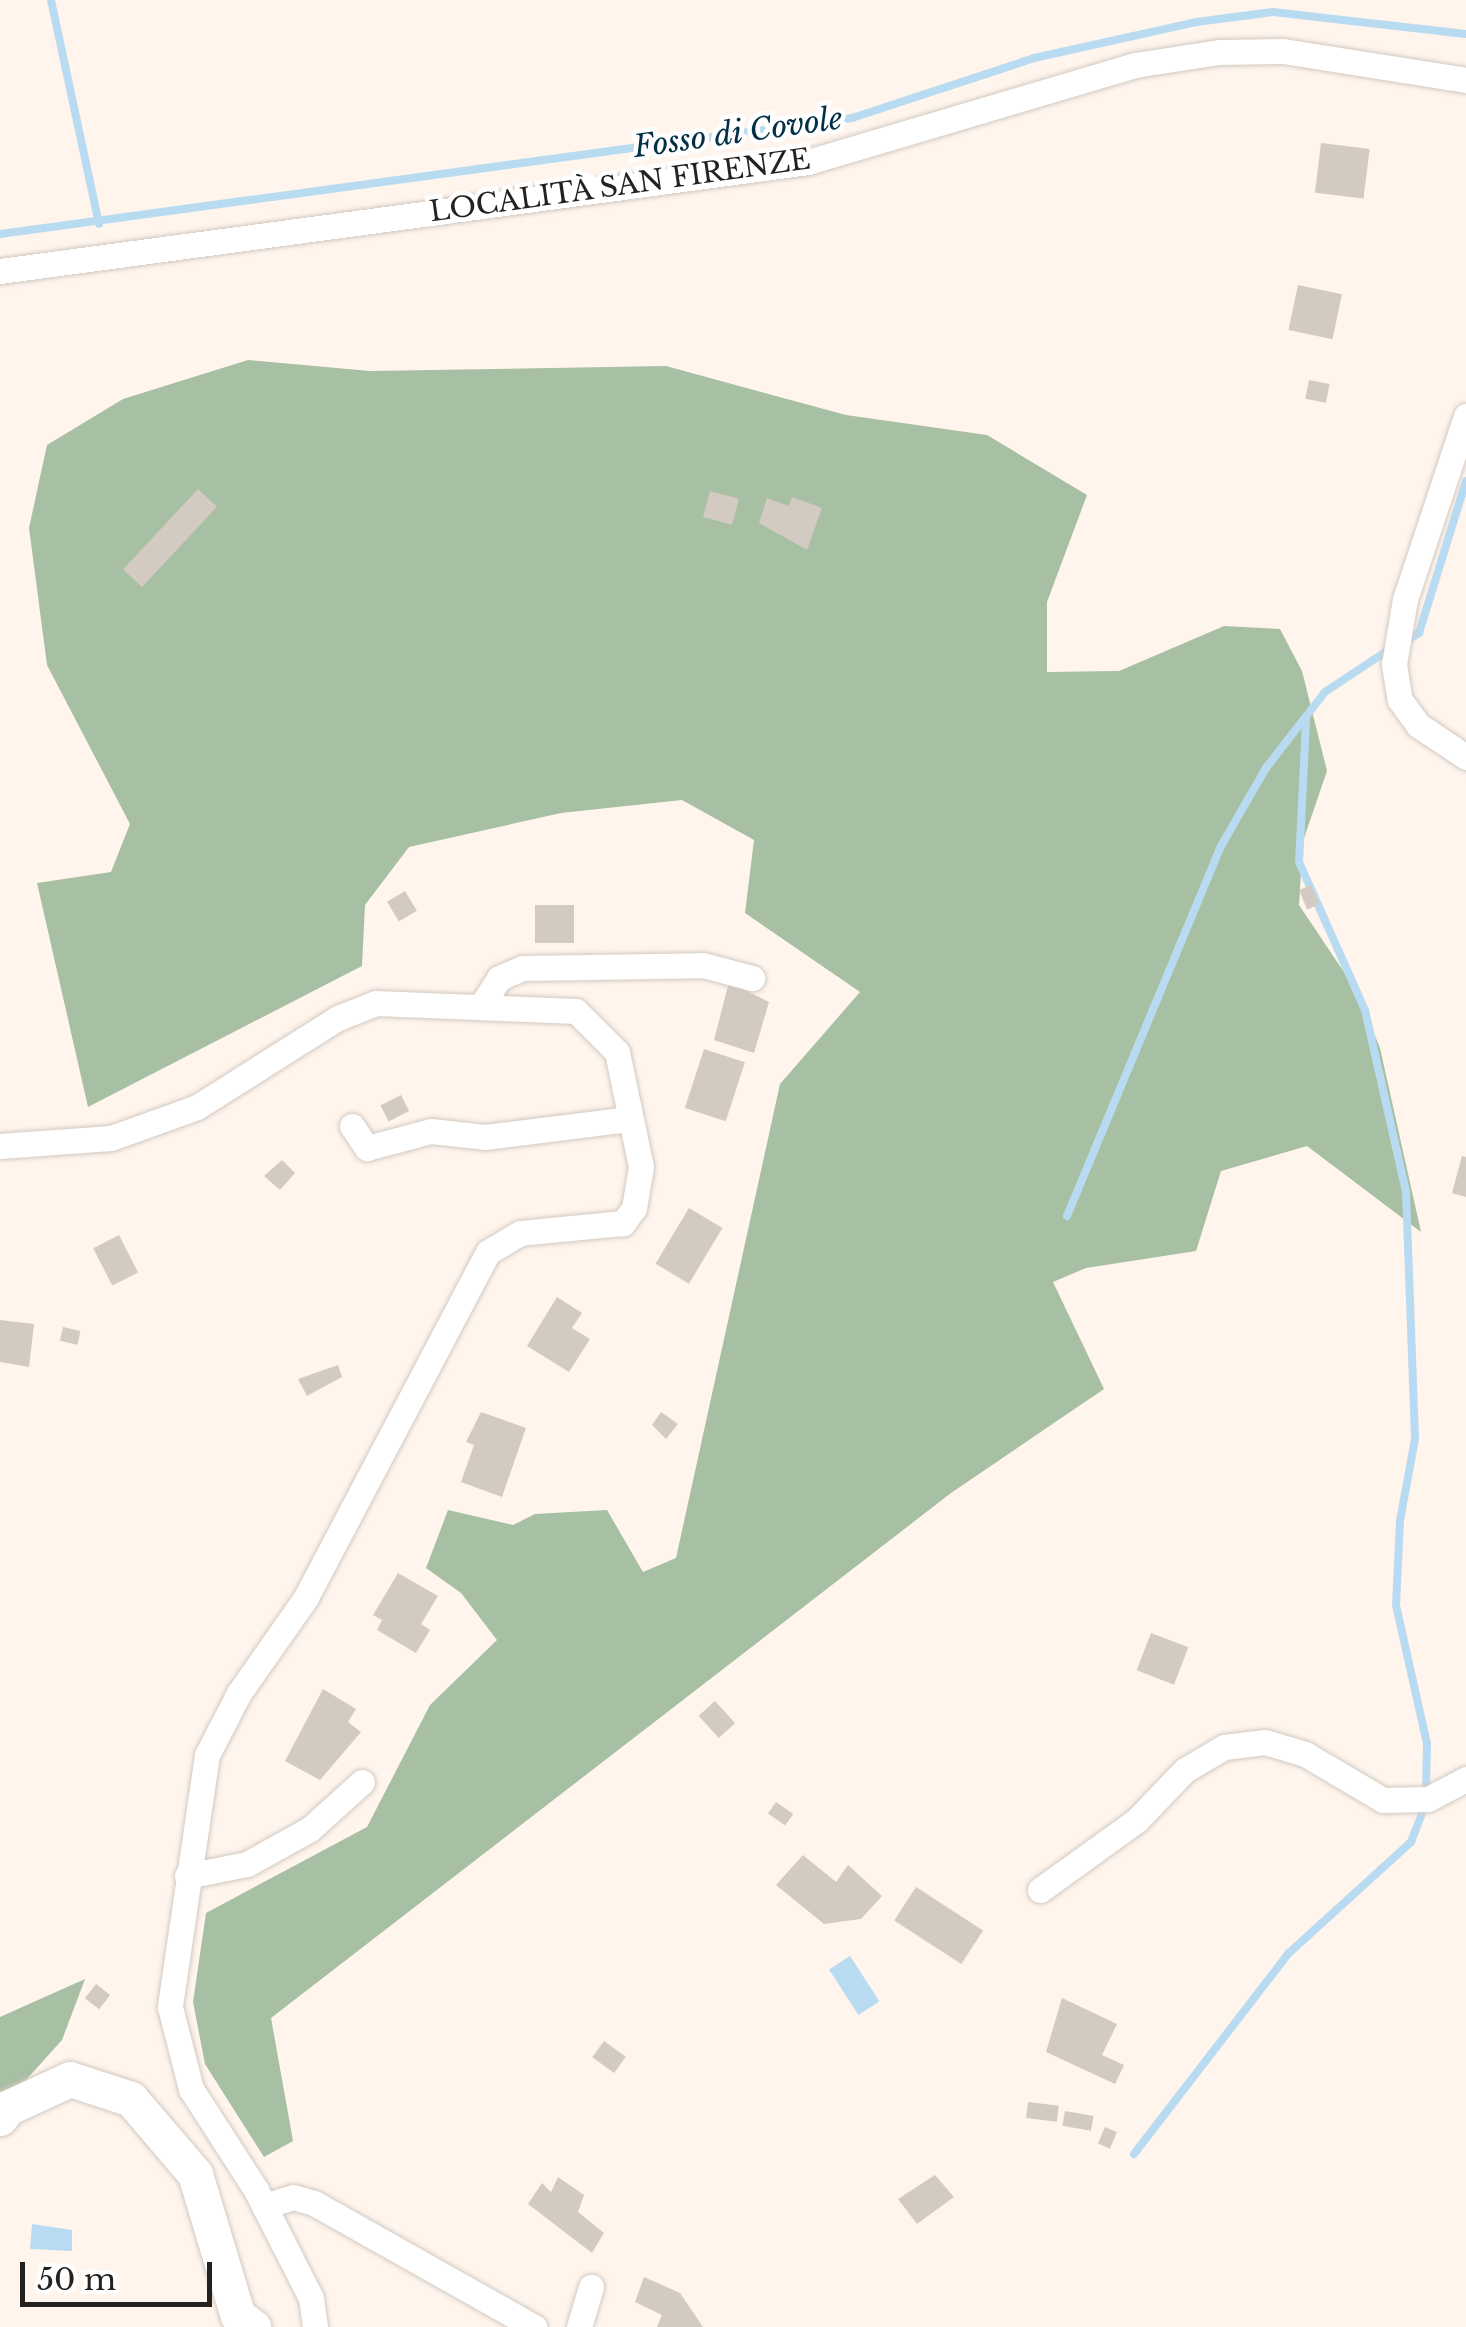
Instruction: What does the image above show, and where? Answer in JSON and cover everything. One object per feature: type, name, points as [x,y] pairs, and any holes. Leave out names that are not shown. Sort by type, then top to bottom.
[{"type":"main road","points":[[0,2118],[7,2108],[70,2079],[131,2098],[194,2174],[238,2316],[253,2327]]},
{"type":"street","name":"LOCALITÀ SAN FIRENZE","points":[[0,271],[808,162],[1134,65],[1219,52],[1283,51],[1466,80]]},
{"type":"street","points":[[1466,416],[1405,599],[1394,664],[1400,700],[1418,725],[1466,757]]},
{"type":"street","points":[[482,1006],[499,978],[522,968],[703,965],[752,978]]},
{"type":"street","points":[[0,1146],[111,1138],[197,1107],[338,1018],[376,1003],[576,1011],[617,1052],[641,1168],[634,1208],[623,1223],[520,1233],[488,1252],[306,1596],[239,1693],[207,1755],[170,2006],[191,2089],[264,2206],[310,2298],[314,2327]]},
{"type":"street","points":[[352,1126],[366,1148],[432,1131],[486,1137],[630,1119]]},
{"type":"street","points":[[1040,1890],[1137,1820],[1185,1770],[1224,1748],[1265,1742],[1305,1754],[1382,1800],[1428,1799],[1466,1779]]},
{"type":"street","points":[[187,1876],[247,1864],[310,1829],[362,1782]]},
{"type":"street","points":[[264,2206],[293,2197],[314,2202],[534,2327]]},
{"type":"street","points":[[579,2327],[591,2287]]},
{"type":"green space","points":[[248,360],[370,371],[666,366],[846,415],[987,435],[1087,495],[1047,602],[1047,672],[1119,671],[1224,626],[1280,629],[1302,671],[1327,771],[1303,841],[1299,905],[1356,990],[1380,1048],[1421,1232],[1307,1146],[1221,1171],[1196,1251],[1086,1268],[1053,1282],[1104,1389],[951,1493],[271,2018],[293,2141],[264,2157],[205,2064],[193,2002],[206,1913],[367,1827],[430,1705],[497,1640],[461,1593],[426,1568],[448,1510],[513,1525],[535,1514],[607,1510],[643,1572],[676,1558],[780,1084],[860,992],[745,913],[754,840],[682,800],[561,813],[409,847],[365,905],[362,966],[88,1107],[37,883],[111,872],[130,824],[47,665],[29,528],[47,445],[123,399]]},
{"type":"green space","points":[[85,1979],[62,2040],[0,2109],[0,2017]]},
{"type":"water","points":[[850,1956],[879,2001],[858,2015],[829,1970]]},
{"type":"water","points":[[32,2224],[72,2230],[72,2251],[30,2249]]},
{"type":"building","points":[[1321,143],[1370,149],[1364,199],[1315,193]]},
{"type":"building","points":[[1298,285],[1342,294],[1332,339],[1288,330]]},
{"type":"building","points":[[1309,380],[1330,384],[1326,403],[1305,399]]},
{"type":"building","points":[[198,489],[217,507],[142,587],[123,569]]},
{"type":"building","points":[[710,491],[739,499],[732,525],[703,517]]},
{"type":"building","points":[[792,497],[822,508],[807,550],[759,523],[767,498],[789,506]]},
{"type":"building","points":[[1311,885],[1319,904],[1307,909],[1299,890]]},
{"type":"building","points":[[405,891],[417,911],[399,922],[387,902]]},
{"type":"building","points":[[535,905],[574,905],[574,943],[535,943]]},
{"type":"building","points":[[729,982],[769,1002],[754,1053],[714,1040]]},
{"type":"building","points":[[704,1049],[745,1062],[726,1121],[685,1108]]},
{"type":"building","points":[[401,1095],[409,1111],[389,1121],[381,1105]]},
{"type":"building","points":[[1462,1156],[1466,1157],[1466,1197],[1452,1193]]},
{"type":"building","points":[[282,1160],[295,1173],[280,1190],[264,1176]]},
{"type":"building","points":[[689,1208],[722,1228],[689,1284],[656,1264]]},
{"type":"building","points":[[119,1235],[138,1272],[112,1286],[93,1248]]},
{"type":"building","points":[[557,1297],[582,1313],[572,1328],[590,1339],[569,1372],[527,1346]]},
{"type":"building","points":[[0,1320],[34,1324],[29,1367],[0,1362]]},
{"type":"building","points":[[63,1327],[81,1331],[77,1345],[60,1341]]},
{"type":"building","points":[[338,1365],[342,1377],[307,1396],[298,1379]]},
{"type":"building","points":[[481,1412],[526,1428],[502,1497],[461,1482],[474,1445],[466,1442]]},
{"type":"building","points":[[661,1412],[678,1424],[666,1439],[652,1425]]},
{"type":"building","points":[[398,1573],[438,1596],[421,1624],[430,1630],[416,1653],[377,1630],[382,1620],[373,1615]]},
{"type":"building","points":[[1151,1633],[1188,1647],[1174,1685],[1137,1670]]},
{"type":"building","points":[[323,1689],[356,1709],[348,1722],[361,1732],[320,1780],[285,1761]]},
{"type":"building","points":[[715,1701],[735,1723],[719,1738],[699,1716]]},
{"type":"building","points":[[776,1802],[793,1814],[785,1826],[768,1813]]},
{"type":"building","points":[[803,1855],[836,1882],[848,1865],[882,1896],[861,1919],[824,1924],[776,1885]]},
{"type":"building","points":[[916,1887],[983,1931],[961,1964],[894,1921]]},
{"type":"building","points":[[96,1984],[110,1995],[99,2009],[85,1998]]},
{"type":"building","points":[[1062,1998],[1117,2024],[1102,2055],[1124,2065],[1115,2084],[1046,2052]]},
{"type":"building","points":[[604,2041],[626,2057],[614,2073],[592,2057]]},
{"type":"building","points":[[1028,2102],[1059,2106],[1057,2122],[1026,2118]]},
{"type":"building","points":[[1065,2111],[1094,2116],[1091,2131],[1062,2126]]},
{"type":"building","points":[[1105,2127],[1117,2132],[1110,2149],[1098,2144]]},
{"type":"building","points":[[935,2175],[954,2197],[917,2224],[898,2199]]},
{"type":"building","points":[[558,2177],[584,2195],[578,2212],[604,2233],[592,2253],[528,2204],[542,2183],[551,2192]]},
{"type":"building","points":[[644,2277],[680,2293],[703,2327],[657,2327],[662,2315],[635,2302]]},
{"type":"waterway","points":[[51,0],[99,224]]},
{"type":"waterway","name":"Fosso di Covole","points":[[0,234],[852,118],[1034,58],[1196,22],[1273,12],[1466,34]]},
{"type":"waterway","points":[[1402,643],[1419,633],[1466,481]]},
{"type":"waterway","points":[[1067,1216],[1221,846],[1266,768],[1325,692],[1390,649]]},
{"type":"waterway","points":[[1306,721],[1299,862],[1365,1010],[1406,1192],[1415,1439],[1400,1521],[1396,1605],[1427,1744],[1426,1792]]},
{"type":"waterway","points":[[1134,2154],[1289,1953],[1411,1842],[1425,1806]]}]
